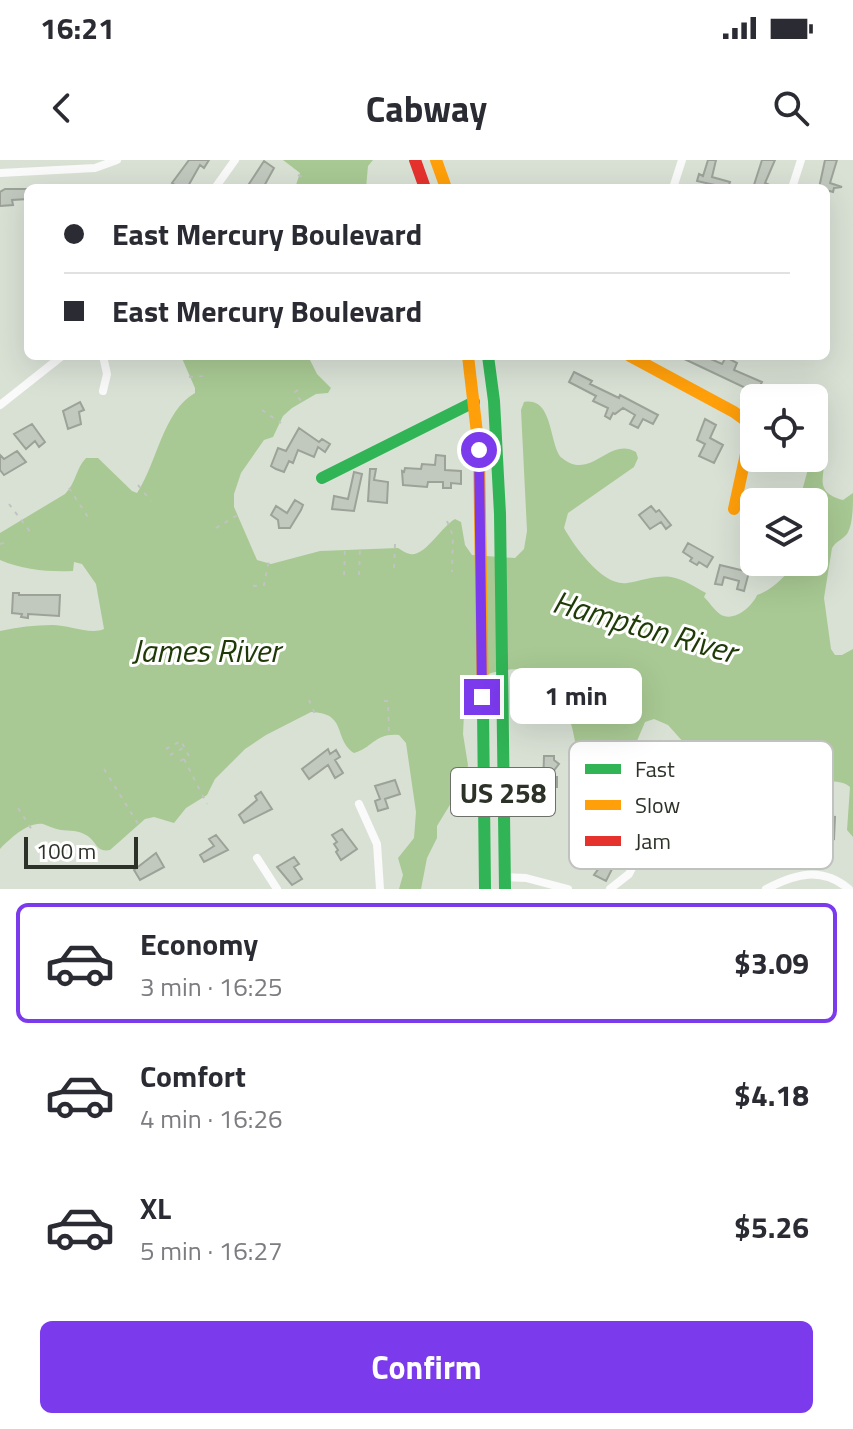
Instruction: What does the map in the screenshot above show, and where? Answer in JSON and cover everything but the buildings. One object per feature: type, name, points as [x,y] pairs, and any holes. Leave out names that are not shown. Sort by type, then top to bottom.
[{"type":"main road","points":[[415,160],[424,184]]},
{"type":"main road","points":[[436,160],[445,184]]},
{"type":"main road","name":"US 258","points":[[469,360],[479,450],[485,889]]},
{"type":"main road","name":"US 258","points":[[489,360],[494,401],[501,546],[504,883]]},
{"type":"main road","points":[[637,360],[749,423],[751,431],[734,509]]},
{"type":"main road","points":[[322,478],[474,402]]},
{"type":"street","points":[[0,173],[95,168],[117,160]]},
{"type":"street","points":[[218,184],[235,160]]},
{"type":"street","points":[[674,184],[682,160]]},
{"type":"street","points":[[793,184],[801,160]]},
{"type":"street","points":[[0,405],[57,360]]},
{"type":"street","points":[[103,391],[107,374],[104,360]]},
{"type":"street","points":[[359,804],[377,844],[380,889]]},
{"type":"street","points":[[257,858],[277,889]]},
{"type":"street","points":[[610,889],[632,869]]},
{"type":"street","points":[[766,889],[788,877],[810,873],[839,880],[849,889]]},
{"type":"street","points":[[504,883],[526,878],[568,889]]},
{"type":"path","points":[[298,175],[306,179]]},
{"type":"path","points":[[189,377],[205,376]]},
{"type":"path","points":[[298,390],[295,392],[303,404]]},
{"type":"path","points":[[262,410],[281,423]]},
{"type":"path","points":[[138,485],[151,501]]},
{"type":"path","points":[[69,488],[88,517]]},
{"type":"path","points":[[9,504],[31,533]]},
{"type":"path","points":[[216,528],[241,513]]},
{"type":"path","points":[[447,521],[453,536],[452,572]]},
{"type":"path","points":[[0,544],[7,542]]},
{"type":"path","points":[[394,568],[395,544]]},
{"type":"path","points":[[344,575],[345,549]]},
{"type":"path","points":[[359,575],[360,549]]},
{"type":"path","points":[[253,586],[264,585],[269,560]]},
{"type":"path","points":[[309,700],[315,714]]},
{"type":"path","points":[[384,701],[388,701],[389,736]]},
{"type":"path","points":[[166,749],[181,741],[189,756],[175,764]]},
{"type":"path","points":[[170,755],[184,747]]},
{"type":"path","points":[[184,759],[207,804]]},
{"type":"path","points":[[104,769],[140,827]]},
{"type":"path","points":[[18,808],[34,833]]},
{"type":"water","points":[[283,160],[373,160],[368,166],[366,184],[296,184],[300,173]]},
{"type":"water","name":"James River","points":[[183,360],[310,360],[317,374],[331,388],[328,393],[316,394],[283,416],[273,437],[264,440],[241,473],[234,494],[234,507],[257,560],[271,564],[320,551],[398,548],[408,554],[416,554],[455,519],[461,522],[465,545],[472,555],[515,558],[524,549],[527,531],[521,410],[524,402],[534,402],[546,414],[558,452],[572,464],[582,465],[617,450],[636,452],[638,458],[634,467],[568,513],[564,528],[590,564],[608,579],[627,583],[671,577],[706,593],[704,597],[717,611],[729,617],[739,614],[757,595],[783,576],[828,576],[824,598],[831,649],[835,655],[842,655],[853,649],[853,837],[847,830],[850,787],[833,782],[833,741],[682,741],[668,725],[654,719],[645,722],[637,741],[575,741],[567,711],[549,684],[523,670],[506,670],[471,682],[464,714],[463,734],[468,765],[465,780],[437,826],[437,838],[427,858],[421,889],[399,889],[403,875],[398,858],[414,838],[416,812],[406,743],[399,735],[384,736],[354,753],[335,722],[323,713],[311,712],[266,735],[245,749],[215,779],[207,795],[186,808],[174,823],[154,817],[145,819],[110,850],[99,848],[83,833],[43,824],[19,832],[0,849],[0,631],[46,625],[92,631],[104,629],[96,584],[82,564],[74,562],[73,571],[36,570],[0,560],[0,533],[65,494],[86,458],[98,458],[137,493],[175,412],[195,393]]},
{"type":"water","name":"James River","points":[[807,472],[824,472],[824,488],[803,488]]},
{"type":"water","name":"James River","points":[[828,493],[843,500],[853,493],[847,534],[832,548],[828,573]]},
{"type":"traffic: fast","points":[[489,360],[494,401],[500,514],[505,889]]},
{"type":"traffic: fast","points":[[322,478],[474,402]]},
{"type":"traffic: fast","points":[[483,709],[485,889]]},
{"type":"traffic: slow","points":[[436,160],[445,184]]},
{"type":"traffic: slow","points":[[468,360],[479,450],[483,709]]},
{"type":"traffic: slow","points":[[637,360],[749,423],[751,431],[734,509]]},
{"type":"traffic: jam","points":[[415,160],[424,184]]},
{"type":"route","points":[[479,450],[482,697]]},
{"type":"water label","name":"Hampton River","points":[[645,626]]}]
